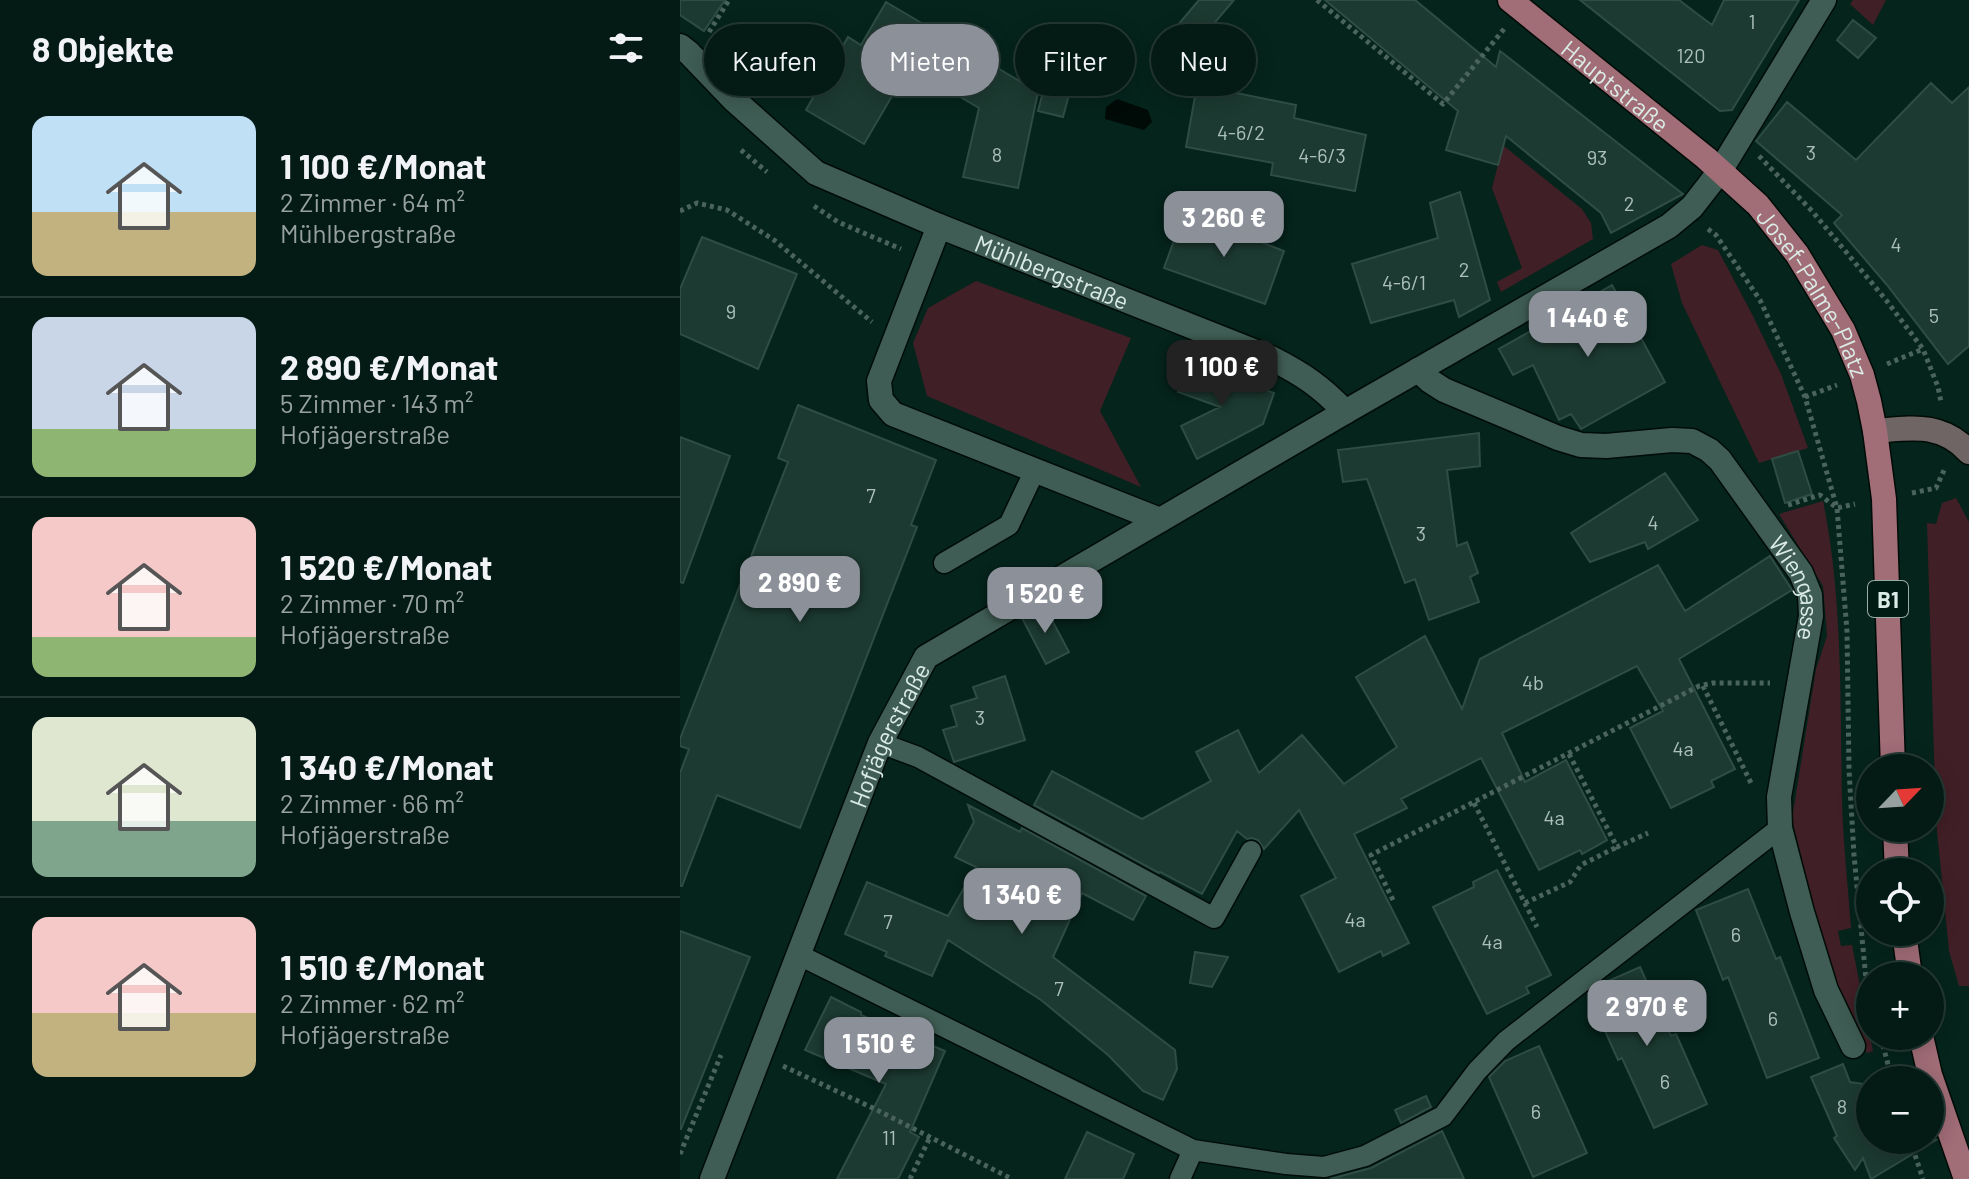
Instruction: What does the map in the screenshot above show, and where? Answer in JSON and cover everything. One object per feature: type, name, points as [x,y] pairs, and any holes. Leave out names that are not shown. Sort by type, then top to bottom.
[{"type":"main road","name":"Hauptstraße","points":[[1515,4],[1720,171]]},
{"type":"main road","name":"Josef-Palme-Platz","points":[[1720,171],[1776,226],[1830,306],[1862,375],[1875,431]]},
{"type":"main road","points":[[1875,431],[1911,428],[1944,432],[1969,452]]},
{"type":"main road","name":"B1","points":[[1875,431],[1886,521],[1893,754]]},
{"type":"main road","points":[[1924,1050],[1966,1179]]},
{"type":"street","points":[[1345,412],[1669,226],[1692,207],[1742,138],[1824,0]]},
{"type":"street","name":"Mühlbergstraße","points":[[687,52],[733,99],[816,173],[939,226],[1271,358],[1300,373],[1326,392],[1345,412]]},
{"type":"street","points":[[939,226],[879,381],[881,400],[893,414],[1160,520]]},
{"type":"street","name":"Wiengasse","points":[[1418,370],[1444,390],[1581,445],[1672,440],[1692,441],[1709,450],[1720,460],[1801,573],[1810,595],[1811,616],[1779,797],[1780,828],[1826,990],[1853,1046]]},
{"type":"street","name":"Hofjägerstraße","points":[[712,1179],[880,743],[926,657],[1345,412]]},
{"type":"lane","points":[[944,563],[1009,525],[1035,470]]},
{"type":"lane","points":[[880,743],[918,757],[1214,918],[1251,851]]},
{"type":"lane","points":[[799,955],[1193,1150],[1324,1167],[1365,1156],[1443,1116],[1477,1071],[1506,1041],[1780,828]]},
{"type":"lane","points":[[1180,1179],[1193,1150]]},
{"type":"path","points":[[687,52],[729,0]]},
{"type":"path","points":[[1317,0],[1443,104],[1515,4]]},
{"type":"path","points":[[1742,138],[1812,211],[1923,349],[1938,387],[1941,406]]},
{"type":"path","points":[[680,211],[697,203],[727,210],[774,240],[895,341]]},
{"type":"path","points":[[1936,488],[1945,464]]},
{"type":"path","points":[[1760,514],[1820,495],[1837,508]]},
{"type":"path","points":[[1393,900],[1371,855],[1703,686],[1713,683],[1800,683]]},
{"type":"path","points":[[1703,686],[1754,790],[1779,797]]},
{"type":"path","points":[[1569,754],[1617,847]]},
{"type":"path","points":[[1474,803],[1537,927]]},
{"type":"path","points":[[1525,903],[1570,882],[1581,865],[1648,833]]},
{"type":"path","points":[[680,1154],[721,1055]]},
{"type":"path","points":[[760,1056],[875,1109],[1012,1179]]},
{"type":"path","points":[[910,1179],[930,1137]]},
{"type":"path","points":[[1915,1154],[1923,1179]]},
{"type":"shaded area","points":[[1853,0],[1886,0],[1873,25],[1850,4]]},
{"type":"shaded area","points":[[1117,99],[1148,110],[1152,122],[1144,130],[1105,119],[1106,107]]},
{"type":"shaded area","points":[[1499,142],[1582,209],[1591,223],[1593,239],[1501,292],[1497,282],[1522,268],[1492,188],[1499,161],[1489,159]]},
{"type":"shaded area","points":[[1702,245],[1718,250],[1753,316],[1781,374],[1808,448],[1759,463],[1682,303],[1671,264]]},
{"type":"shaded area","points":[[976,281],[1131,338],[1100,411],[1141,487],[927,396],[913,343],[928,308]]},
{"type":"shaded area","points":[[1956,498],[1969,522],[1969,986],[1959,986],[1949,951],[1944,858],[1940,858],[1938,842],[1944,842],[1944,754],[1934,754],[1927,523],[1936,524],[1942,503]]},
{"type":"shaded area","points":[[1823,501],[1829,538],[1837,612],[1843,816],[1851,928],[1838,931],[1841,946],[1852,945],[1856,965],[1856,1029],[1834,982],[1792,819],[1816,669],[1827,636],[1823,586],[1779,514]]},
{"type":"building","points":[[680,0],[725,0],[709,24],[704,24],[704,31],[680,15]]},
{"type":"building","points":[[1199,0],[1234,0],[1213,24],[1179,24]]},
{"type":"building","points":[[1325,0],[1415,0],[1496,67],[1500,51],[1683,194],[1611,233],[1601,213],[1506,136],[1498,165],[1446,150],[1458,111]]},
{"type":"building","points":[[1580,0],[1679,0],[1712,25],[1724,0],[1799,0],[1732,110],[1720,111]]},
{"type":"building","points":[[886,2],[923,24],[873,24]]},
{"type":"building","points":[[1853,20],[1876,38],[1858,58],[1837,40]]},
{"type":"building","points":[[848,37],[861,45],[861,96],[892,96],[864,144],[806,110],[814,96],[845,96],[845,42]]},
{"type":"building","points":[[999,69],[1015,78],[1015,96],[1037,96],[1018,188],[963,177],[979,108],[959,96],[999,96]]},
{"type":"building","points":[[1931,83],[1952,103],[1969,87],[1969,346],[1948,364],[1834,223],[1842,215],[1756,141],[1787,102],[1856,160]]},
{"type":"building","points":[[1042,96],[1069,96],[1063,117],[1038,111]]},
{"type":"building","points":[[1195,96],[1251,96],[1296,105],[1294,118],[1366,135],[1355,191],[1271,175],[1273,163],[1186,147]]},
{"type":"building","points":[[1460,192],[1490,300],[1459,317],[1454,300],[1371,323],[1352,264],[1438,238],[1430,203]]},
{"type":"building","points":[[1184,213],[1284,251],[1265,304],[1164,268]]},
{"type":"building","points":[[702,237],[797,274],[758,369],[680,334],[680,289]]},
{"type":"building","points":[[1612,285],[1665,382],[1581,429],[1571,414],[1559,420],[1533,365],[1513,375],[1499,349]]},
{"type":"building","points":[[1188,361],[1274,393],[1263,424],[1197,459],[1181,426],[1220,407],[1178,392]]},
{"type":"building","points":[[798,405],[936,460],[911,525],[917,527],[800,828],[717,795],[680,886],[680,773],[689,749],[680,746],[680,739],[788,462],[778,458]]},
{"type":"building","points":[[1479,433],[1480,466],[1447,470],[1457,546],[1467,542],[1478,573],[1470,577],[1479,602],[1429,620],[1415,579],[1405,583],[1367,479],[1343,482],[1338,450]]},
{"type":"building","points":[[680,437],[730,456],[683,583],[680,582]]},
{"type":"building","points":[[1798,451],[1812,494],[1785,503],[1772,459]]},
{"type":"building","points":[[1665,473],[1698,520],[1648,549],[1645,542],[1590,562],[1571,533]]},
{"type":"building","points":[[1770,556],[1792,590],[1679,659],[1735,769],[1711,781],[1714,787],[1671,808],[1630,728],[1663,711],[1637,666],[1502,733],[1525,782],[1566,760],[1607,840],[1582,854],[1580,850],[1539,870],[1481,758],[1401,799],[1407,808],[1354,834],[1409,943],[1383,956],[1381,951],[1339,972],[1301,896],[1336,878],[1299,810],[1264,849],[1258,840],[1247,839],[1237,831],[1202,894],[1034,805],[1052,771],[1142,819],[1211,781],[1196,752],[1238,730],[1259,773],[1302,735],[1344,784],[1397,747],[1356,677],[1425,636],[1462,709],[1480,659],[1658,565],[1685,611]]},
{"type":"building","points":[[1044,605],[1069,652],[1046,664],[1022,618]]},
{"type":"building","points":[[1005,676],[1025,740],[954,762],[943,730],[957,726],[951,706],[977,698],[973,687]]},
{"type":"building","points":[[968,805],[1020,832],[1022,828],[1146,896],[1133,920],[1082,893],[1053,957],[1175,1050],[1177,1069],[1163,1100],[1143,1091],[1108,1055],[1041,1000],[948,940],[932,976],[885,956],[887,952],[845,934],[867,882],[948,916],[976,867],[955,857],[974,822]]},
{"type":"building","points":[[1497,870],[1551,975],[1526,987],[1529,993],[1487,1014],[1433,907],[1474,887],[1473,882]]},
{"type":"building","points":[[1748,889],[1776,959],[1780,957],[1819,1058],[1767,1078],[1728,977],[1723,980],[1696,910]]},
{"type":"building","points":[[680,931],[750,957],[681,1129],[680,1129]]},
{"type":"building","points":[[1195,952],[1228,957],[1212,987],[1190,983]]},
{"type":"building","points":[[1640,967],[1671,1036],[1676,1034],[1707,1104],[1654,1128],[1622,1058],[1618,1060],[1588,993]]},
{"type":"building","points":[[831,997],[861,1012],[861,1015],[945,1051],[910,1132],[919,1137],[898,1179],[837,1179],[886,1084],[805,1050]]},
{"type":"building","points":[[1539,1046],[1587,1153],[1533,1177],[1489,1077],[1505,1061]]},
{"type":"building","points":[[1843,1064],[1850,1082],[1856,1083],[1856,1154],[1913,1154],[1871,1179],[1863,1158],[1855,1170],[1834,1138],[1837,1136],[1811,1077]]},
{"type":"building","points":[[1426,1096],[1431,1107],[1401,1123],[1395,1110]]},
{"type":"building","points":[[1442,1131],[1464,1179],[1330,1179],[1371,1168]]},
{"type":"building","points":[[1087,1132],[1134,1154],[1123,1179],[1065,1179]]}]
